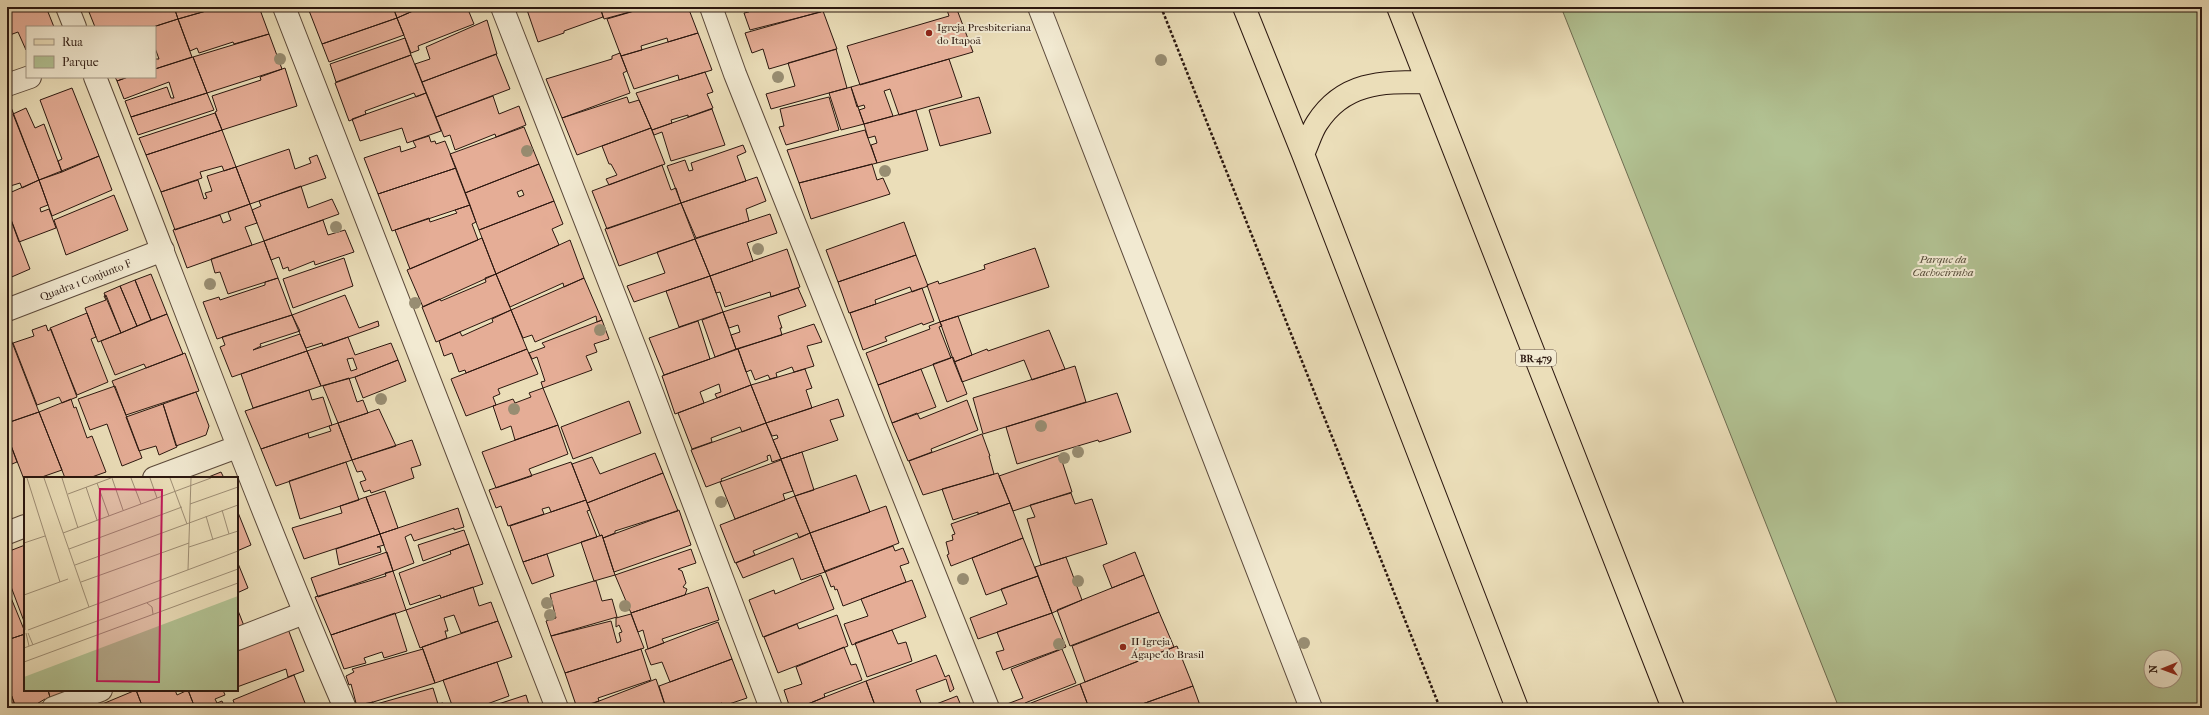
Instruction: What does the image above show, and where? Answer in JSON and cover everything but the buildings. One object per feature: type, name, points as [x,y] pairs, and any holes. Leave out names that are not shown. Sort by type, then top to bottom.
[{"type":"main road","points":[[1244,7],[1303,154],[1517,708]]},
{"type":"main road","name":"BR-479","points":[[1398,7],[1673,708]]},
{"type":"main road","points":[[1303,154],[1317,123],[1330,108],[1347,93],[1380,82],[1428,82]]},
{"type":"street","points":[[67,7],[75,26]]},
{"type":"street","points":[[284,7],[556,708]]},
{"type":"street","points":[[502,7],[637,353],[771,708]]},
{"type":"street","points":[[711,7],[735,74],[988,708]]},
{"type":"street","points":[[1039,7],[1311,708]]},
{"type":"street","points":[[7,85],[27,78]]},
{"type":"street","points":[[95,78],[163,250],[237,447],[304,613],[345,708]]},
{"type":"street","name":"Quadra 1 Conjunto F","points":[[7,310],[163,250]]},
{"type":"street","points":[[157,477],[237,447]]},
{"type":"street","points":[[7,533],[24,526]]},
{"type":"street","points":[[238,639],[304,613]]},
{"type":"street","points":[[53,708],[98,691]]},
{"type":"path","points":[[1161,7],[1440,708]]},
{"type":"green space","name":"Parque da Cachoeirinha","points":[[1561,7],[2202,7],[2202,708],[1839,708]]},
{"type":"place","name":"Igreja Presbiteriana do Itapoã","points":[[929,33]]},
{"type":"place","name":"II Igreja Ágape do Brasil","points":[[1123,647]]}]
